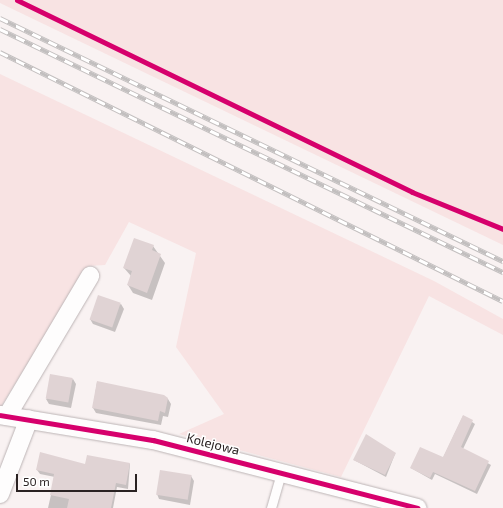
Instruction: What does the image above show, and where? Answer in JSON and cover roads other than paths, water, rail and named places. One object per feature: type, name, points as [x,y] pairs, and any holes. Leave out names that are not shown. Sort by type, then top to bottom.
[{"type":"street","name":"Kolejowa","points":[[90,276],[4,415],[153,440],[417,508]]},
{"type":"street","points":[[0,494],[29,419]]},
{"type":"lane","points":[[271,508],[281,472]]},
{"type":"railway","points":[[0,18],[503,261]]},
{"type":"railway","points":[[0,29],[503,272]]},
{"type":"railway","points":[[0,52],[503,301]]}]
